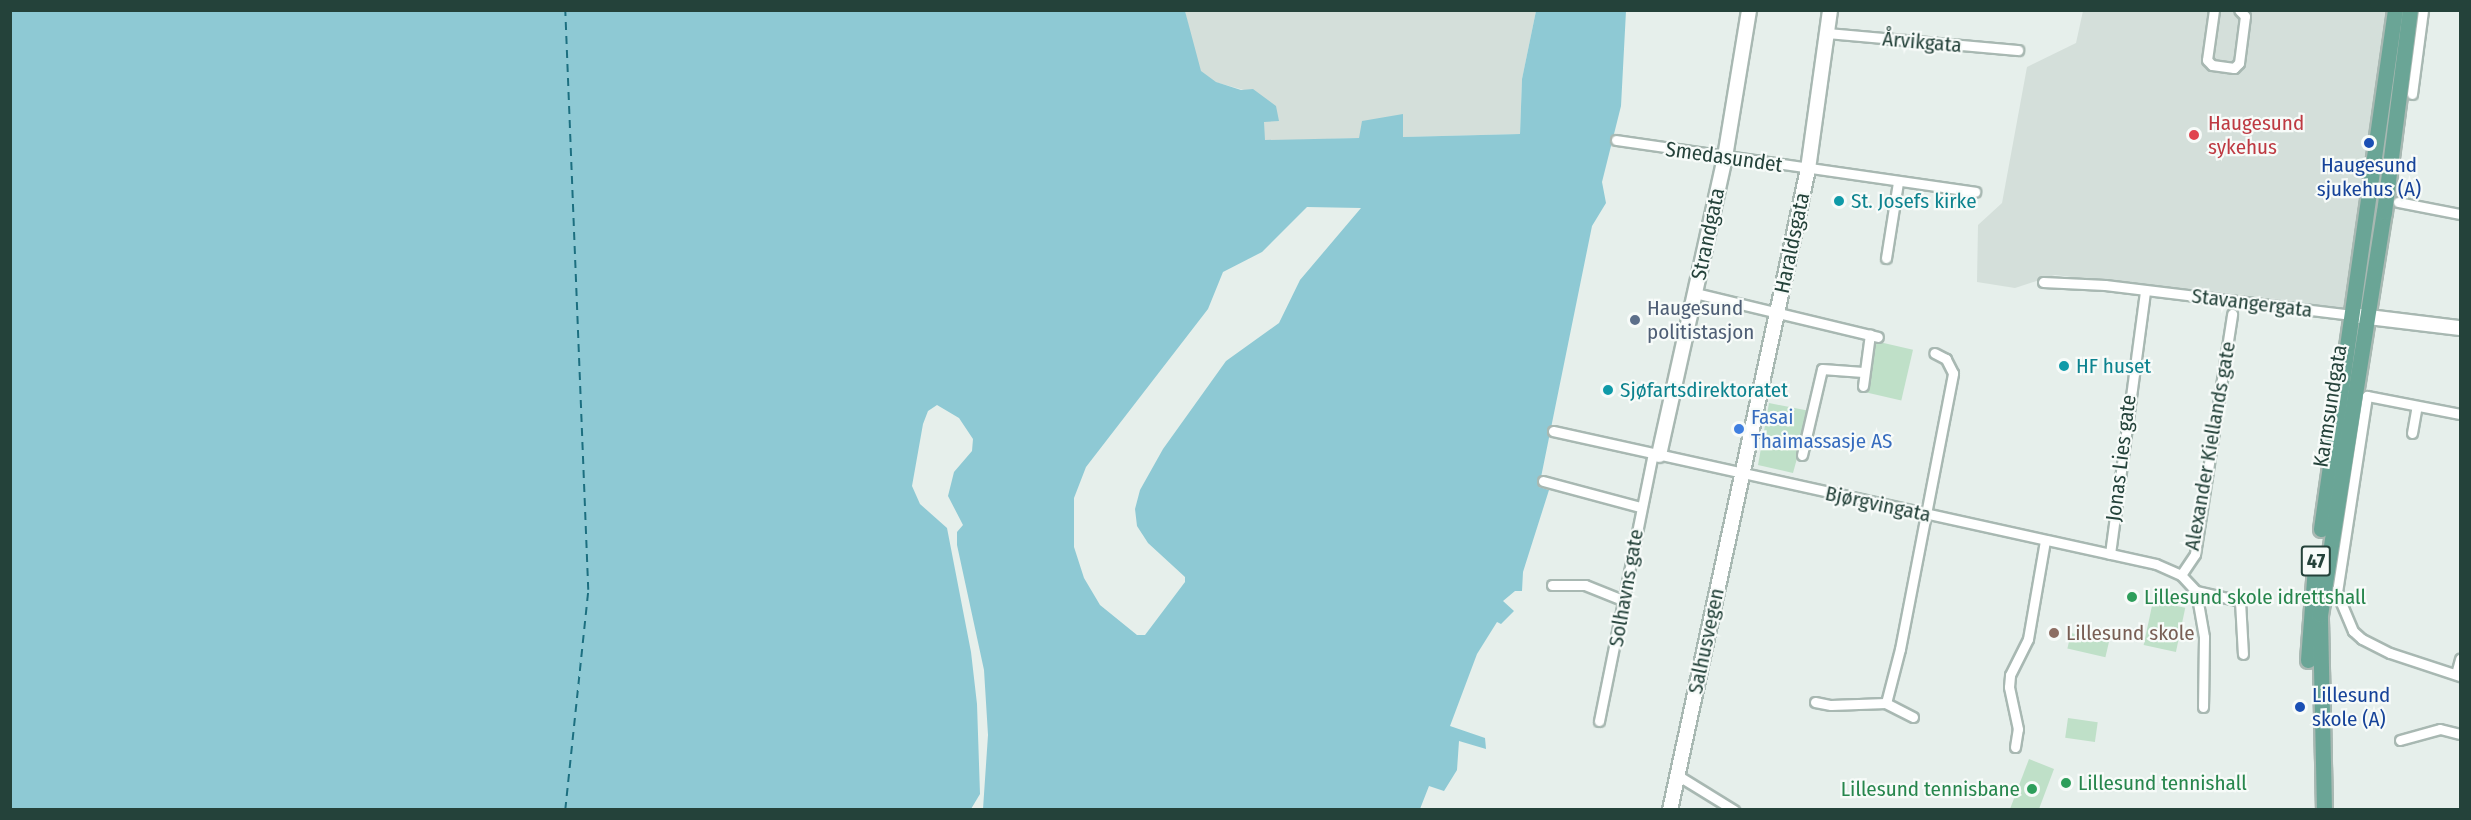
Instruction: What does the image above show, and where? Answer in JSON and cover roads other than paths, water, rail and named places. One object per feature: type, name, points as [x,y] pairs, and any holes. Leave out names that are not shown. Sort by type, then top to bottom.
[{"type":"main road","name":"Karmsundgata","points":[[2324,810],[2320,615],[2359,316],[2395,10]]},
{"type":"main road","name":"Karmsundgata","points":[[2314,810],[2308,633],[2410,10]]},
{"type":"street","name":"Strandgata","points":[[1656,455],[1725,158],[1749,10]]},
{"type":"street","name":"Haraldsgata","points":[[1742,472],[1808,169],[1830,10]]},
{"type":"street","points":[[2214,10],[2207,60],[2212,65],[2234,68],[2239,63],[2245,16],[2239,10]]},
{"type":"street","points":[[2412,94],[2422,10]]},
{"type":"street","name":"Årvikgata","points":[[1827,33],[2018,50]]},
{"type":"street","name":"Smedasundet","points":[[1616,140],[1725,158],[1976,192]]},
{"type":"street","points":[[1886,258],[1898,182]]},
{"type":"street","points":[[2398,202],[2460,214]]},
{"type":"street","name":"Stavangergata","points":[[2043,282],[2145,291],[2460,328]]},
{"type":"street","name":"Jonas Lies gate","points":[[2110,554],[2145,291]]},
{"type":"street","points":[[1695,293],[1874,335],[1863,372],[1863,386]]},
{"type":"street","name":"Alexander Kiellands gate","points":[[2181,575],[2195,554],[2232,314]]},
{"type":"street","points":[[1886,703],[1900,649],[1953,373],[1946,359],[1934,353]]},
{"type":"street","points":[[1802,455],[1822,369],[1863,372]]},
{"type":"street","points":[[2460,414],[2367,396],[2337,593],[2353,631],[2362,639],[2390,653],[2458,675],[2460,659]]},
{"type":"street","points":[[2412,433],[2416,406]]},
{"type":"street","name":"Bjørgvingata","points":[[1552,431],[2156,564],[2181,575],[2196,591]]},
{"type":"street","name":"Solhavns gate","points":[[1599,721],[1624,601],[1640,507],[1656,455]]},
{"type":"street","name":"Salhusvegen","points":[[1670,810],[1742,472]]},
{"type":"street","points":[[1543,481],[1640,507]]},
{"type":"street","points":[[2015,747],[2018,729],[2009,687],[2010,675],[2028,639],[2045,541]]},
{"type":"street","points":[[1552,585],[1585,585],[1624,601]]},
{"type":"street","points":[[2203,707],[2204,638],[2196,591],[2240,601],[2242,654]]},
{"type":"street","points":[[1815,702],[1831,705],[1886,703],[1913,717]]},
{"type":"street","points":[[2400,740],[2440,729],[2460,734]]},
{"type":"street","points":[[1677,775],[1734,810]]},
{"type":"water","points":[[10,11],[1185,11],[1201,71],[1216,82],[1241,90],[1253,89],[1276,106],[1279,121],[1264,122],[1265,140],[1359,138],[1362,121],[1403,114],[1403,137],[1520,134],[1522,79],[1536,11],[1626,11],[1621,106],[1602,182],[1606,203],[1592,226],[1539,487],[1549,490],[1523,572],[1522,591],[1515,591],[1503,601],[1514,611],[1501,624],[1497,622],[1477,654],[1450,726],[1485,738],[1486,749],[1459,741],[1457,770],[1444,791],[1429,786],[1420,809],[983,809],[988,735],[984,670],[957,545],[957,532],[963,525],[948,496],[954,472],[972,451],[973,439],[959,418],[937,405],[928,411],[923,424],[912,486],[920,504],[947,528],[971,652],[977,704],[980,794],[971,809],[11,809]],"holes":[[[1307,207],[1361,208],[1300,280],[1279,323],[1226,361],[1163,449],[1140,490],[1135,509],[1137,526],[1148,543],[1185,577],[1185,582],[1145,635],[1137,635],[1100,605],[1084,578],[1074,547],[1074,498],[1086,467],[1208,309],[1223,272],[1262,252]]]},
{"type":"place","name":"Haugesund sykehus","points":[[2194,135]]},
{"type":"place","name":"Haugesund sjukehus (A)","points":[[2369,143]]},
{"type":"place","name":"St. Josefs kirke","points":[[1839,201]]},
{"type":"place","name":"Haugesund politistasjon","points":[[1635,320]]},
{"type":"place","name":"HF huset","points":[[2064,366]]},
{"type":"place","name":"Sjøfartsdirektoratet","points":[[1608,390]]},
{"type":"place","name":"Fasai Thaimassasje AS","points":[[1739,429]]},
{"type":"place","name":"Lillesund skole idrettshall","points":[[2132,597]]},
{"type":"place","name":"Lillesund skole","points":[[2054,633]]},
{"type":"place","name":"Lillesund skole (A)","points":[[2300,707]]},
{"type":"place","name":"Lillesund tennishall","points":[[2066,783]]},
{"type":"place","name":"Lillesund tennisbane","points":[[2032,789]]}]
